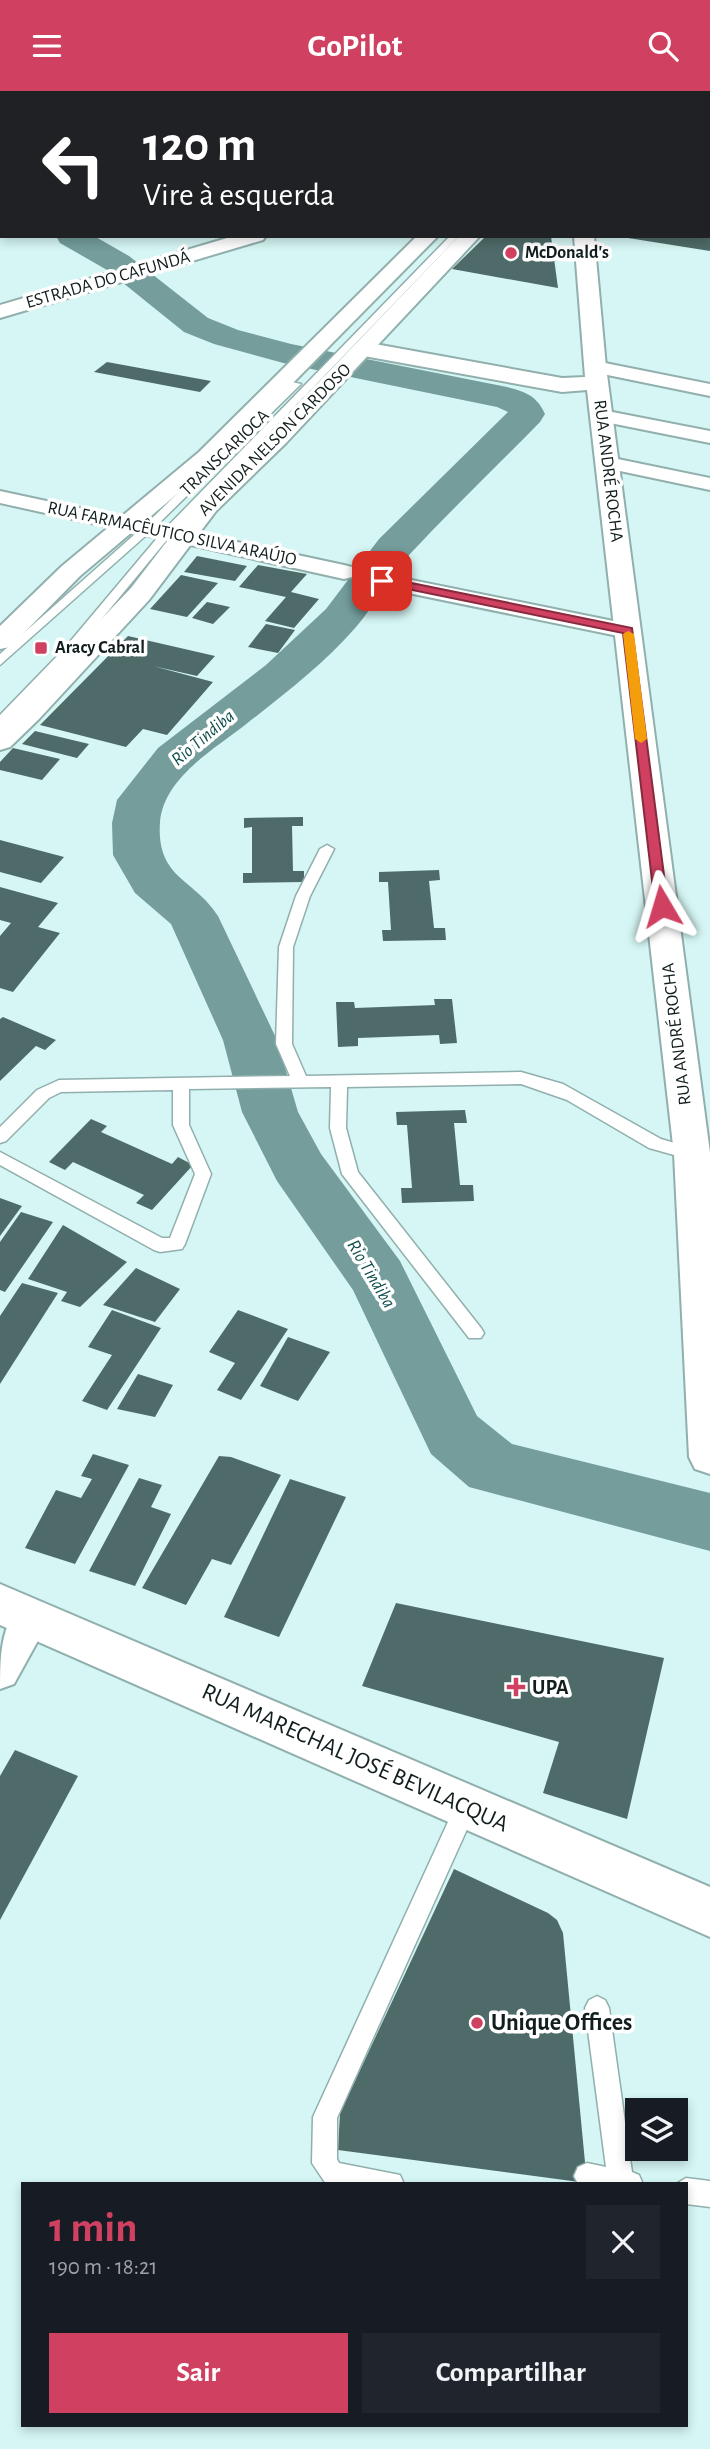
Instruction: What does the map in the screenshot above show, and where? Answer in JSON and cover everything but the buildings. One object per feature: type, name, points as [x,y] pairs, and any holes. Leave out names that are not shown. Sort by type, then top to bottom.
[{"type":"main road","name":"ESTRADA DO CAFUNDÁ","points":[[0,311],[249,238]]},
{"type":"main road","name":"AVENIDA NELSON CARDOSO","points":[[0,641],[71,571],[207,506],[331,360],[426,238]]},
{"type":"main road","name":"AVENIDA NELSON CARDOSO","points":[[0,741],[140,594],[157,531],[207,457],[331,360],[468,238]]},
{"type":"main road","name":"RUA ANDRÉ ROCHA","points":[[584,238],[596,375],[692,1154],[710,1457]]},
{"type":"main road","points":[[331,360],[562,385],[596,375]]},
{"type":"main road","name":"RUA MARECHAL JOSÉ BEVILACQUA","points":[[16,1610],[710,1912]]},
{"type":"street","points":[[596,375],[710,390]]},
{"type":"street","points":[[602,416],[710,437]]},
{"type":"street","points":[[608,463],[710,484]]},
{"type":"street","name":"RUA FARMACÊUTICO SILVA ARAÚJO","points":[[0,497],[344,572]]},
{"type":"street","points":[[382,581],[628,631]]},
{"type":"street","points":[[0,1671],[16,1610]]},
{"type":"lane","points":[[331,360],[439,238]]},
{"type":"lane","points":[[331,360],[453,238]]},
{"type":"lane","points":[[0,661],[157,531]]},
{"type":"lane","points":[[0,723],[67,653],[157,531]]},
{"type":"lane","points":[[293,1084],[284,1044],[286,947],[303,896],[327,849]]},
{"type":"lane","points":[[0,1137],[50,1089],[59,1086],[293,1084],[522,1077],[548,1082],[578,1097],[650,1142],[692,1154]]},
{"type":"lane","points":[[339,1082],[338,1128],[349,1174],[404,1247],[475,1333]]},
{"type":"lane","points":[[0,1158],[160,1245],[176,1244],[203,1174],[181,1125],[181,1083]]},
{"type":"lane","points":[[380,2182],[332,2173],[324,2163],[325,2117],[466,1807]]},
{"type":"lane","points":[[597,2008],[626,2182]]},
{"type":"lane","points":[[587,2176],[616,2182]]},
{"type":"lane","points":[[688,2191],[710,2194]]},
{"type":"waterway","name":"Rio Tindiba","points":[[74,238],[118,263],[196,325],[226,337],[287,354],[507,398],[523,405],[527,414],[393,548],[341,618],[282,674],[174,758],[141,800],[136,823],[138,855],[153,882],[193,916],[250,1040],[270,1112],[298,1166],[378,1278],[454,1435],[493,1467],[710,1522]]},
{"type":"slow traffic","points":[[628,634],[641,739]]},
{"type":"place","name":"McDonald's","points":[[511,253]]},
{"type":"place","name":"Aracy Cabral","points":[[41,648]]},
{"type":"place","name":"UPA","points":[[516,1687]]},
{"type":"place","name":"Unique Offices","points":[[477,2023]]},
{"type":"route","points":[[382,581],[628,631],[662,906]]}]
